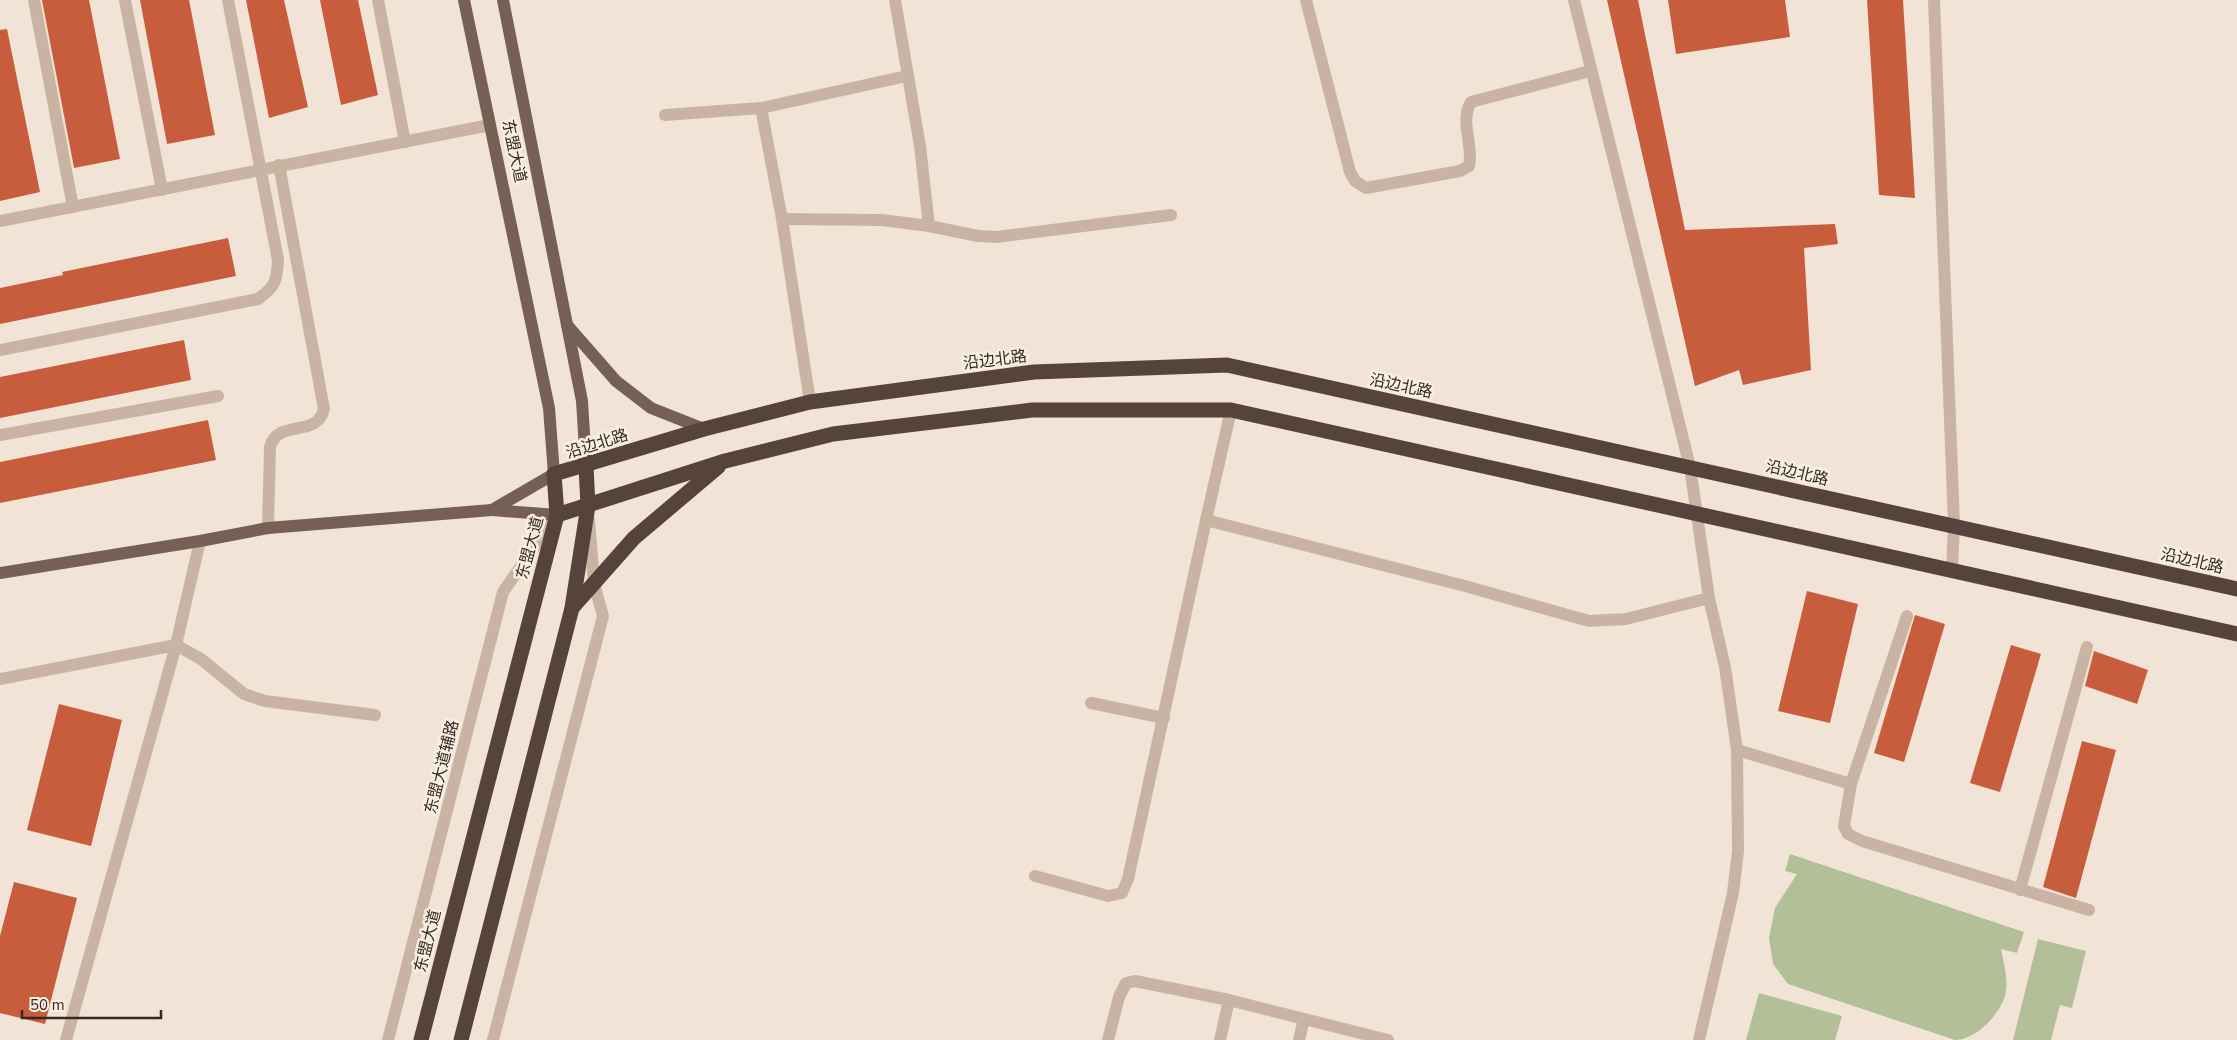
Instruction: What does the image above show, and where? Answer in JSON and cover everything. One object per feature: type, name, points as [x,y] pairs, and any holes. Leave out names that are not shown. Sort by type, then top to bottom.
[{"type":"highway","name":"沿边北路","points":[[554,474],[586,466],[704,428],[810,402],[1034,372],[1227,365],[2237,589]]},
{"type":"highway","points":[[557,515],[725,461],[833,434],[1032,410],[1231,410],[2237,634]]},
{"type":"highway","points":[[572,608],[634,538],[725,461]]},
{"type":"highway","name":"东盟大道","points":[[461,1040],[572,608],[588,506],[586,466]]},
{"type":"highway","name":"东盟大道","points":[[421,1040],[557,515],[554,474]]},
{"type":"main road","name":"东盟大道","points":[[464,0],[549,408],[554,474]]},
{"type":"main road","name":"东盟大道","points":[[503,0],[582,401],[586,466]]},
{"type":"main road","points":[[567,325],[616,381],[651,408],[704,428]]},
{"type":"main road","points":[[492,510],[554,474]]},
{"type":"main road","points":[[0,573],[200,541],[268,528],[492,510],[557,515]]},
{"type":"street","points":[[34,0],[73,207]]},
{"type":"street","points":[[125,0],[162,190]]},
{"type":"street","points":[[0,350],[258,299],[271,290],[278,277],[278,260],[228,0]]},
{"type":"street","points":[[378,0],[405,142]]},
{"type":"street","points":[[895,0],[906,76],[920,146],[930,226]]},
{"type":"street","points":[[1306,0],[1350,172],[1355,181],[1366,188],[1460,171],[1469,166],[1471,154],[1466,110],[1471,102],[1590,71]]},
{"type":"street","points":[[1574,0],[1590,71],[1690,467],[1709,598],[1725,667],[1737,750],[1738,851],[1733,892],[1699,1040]]},
{"type":"street","points":[[1934,0],[1954,525],[1952,571]]},
{"type":"street","points":[[665,115],[761,108],[906,76]]},
{"type":"street","points":[[761,108],[782,219],[810,402]]},
{"type":"street","points":[[0,221],[490,125]]},
{"type":"street","points":[[268,528],[270,447],[272,440],[277,434],[315,424],[322,416],[324,409],[279,165]]},
{"type":"street","points":[[782,219],[882,220],[930,226],[996,238],[1171,215]]},
{"type":"street","points":[[0,435],[218,396]]},
{"type":"street","points":[[1035,876],[1108,896],[1122,893],[1128,879],[1231,410]]},
{"type":"street","points":[[494,1040],[603,616],[594,584],[588,506]]},
{"type":"street","name":"东盟大道辅路","points":[[388,1040],[503,592],[557,515]]},
{"type":"street","points":[[1206,520],[1465,586],[1589,621],[1626,619],[1709,598]]},
{"type":"street","points":[[66,1040],[176,646],[200,541]]},
{"type":"street","points":[[1908,616],[1852,784],[1844,826],[1848,834],[1876,846],[2089,910]]},
{"type":"street","points":[[0,680],[176,646],[201,659],[244,694],[265,700],[375,714]]},
{"type":"street","points":[[2020,890],[2087,647]]},
{"type":"street","points":[[1091,703],[1164,718]]},
{"type":"street","points":[[1737,750],[1852,784]]},
{"type":"street","points":[[1108,1040],[1119,997],[1126,983],[1135,981],[1229,1000],[1388,1040]]},
{"type":"street","points":[[1220,1040],[1229,1000]]},
{"type":"street","points":[[1299,1040],[1304,1019]]},
{"type":"green space","points":[[1790,854],[2024,932],[2017,953],[2001,949],[2006,972],[2006,990],[1998,1011],[1986,1025],[1971,1036],[1955,1040],[1788,984],[1773,964],[1769,938],[1775,908],[1797,874],[1785,871]]},
{"type":"green space","points":[[2038,939],[2086,951],[2072,1008],[2060,1005],[2051,1040],[2013,1040]]},
{"type":"green space","points":[[1759,993],[1842,1016],[1835,1040],[1746,1040]]},
{"type":"building","points":[[42,0],[89,0],[120,159],[74,168]]},
{"type":"building","points":[[140,0],[189,0],[215,135],[167,144]]},
{"type":"building","points":[[246,0],[284,0],[308,107],[269,118]]},
{"type":"building","points":[[320,0],[358,0],[378,95],[341,105]]},
{"type":"building","points":[[1607,0],[1638,0],[1685,230],[1835,224],[1838,244],[1804,248],[1811,370],[1743,385],[1739,370],[1695,386]]},
{"type":"building","points":[[1668,0],[1785,0],[1790,37],[1676,54]]},
{"type":"building","points":[[1867,0],[1903,0],[1915,198],[1879,195]]},
{"type":"building","points":[[7,29],[40,192],[0,201],[0,30]]},
{"type":"building","points":[[228,238],[236,276],[0,324],[0,288],[63,275],[62,272]]},
{"type":"building","points":[[184,340],[191,380],[0,418],[0,377]]},
{"type":"building","points":[[208,420],[216,460],[0,503],[0,462]]},
{"type":"building","points":[[1807,591],[1858,604],[1830,723],[1778,711]]},
{"type":"building","points":[[1915,615],[1945,624],[1904,762],[1874,753]]},
{"type":"building","points":[[2011,645],[2041,654],[2000,792],[1970,783]]},
{"type":"building","points":[[2094,651],[2148,670],[2137,704],[2085,686]]},
{"type":"building","points":[[59,704],[122,720],[91,846],[27,830]]},
{"type":"building","points":[[2082,741],[2116,750],[2076,898],[2043,887]]},
{"type":"building","points":[[14,882],[77,898],[45,1024],[0,1013],[0,936]]}]
